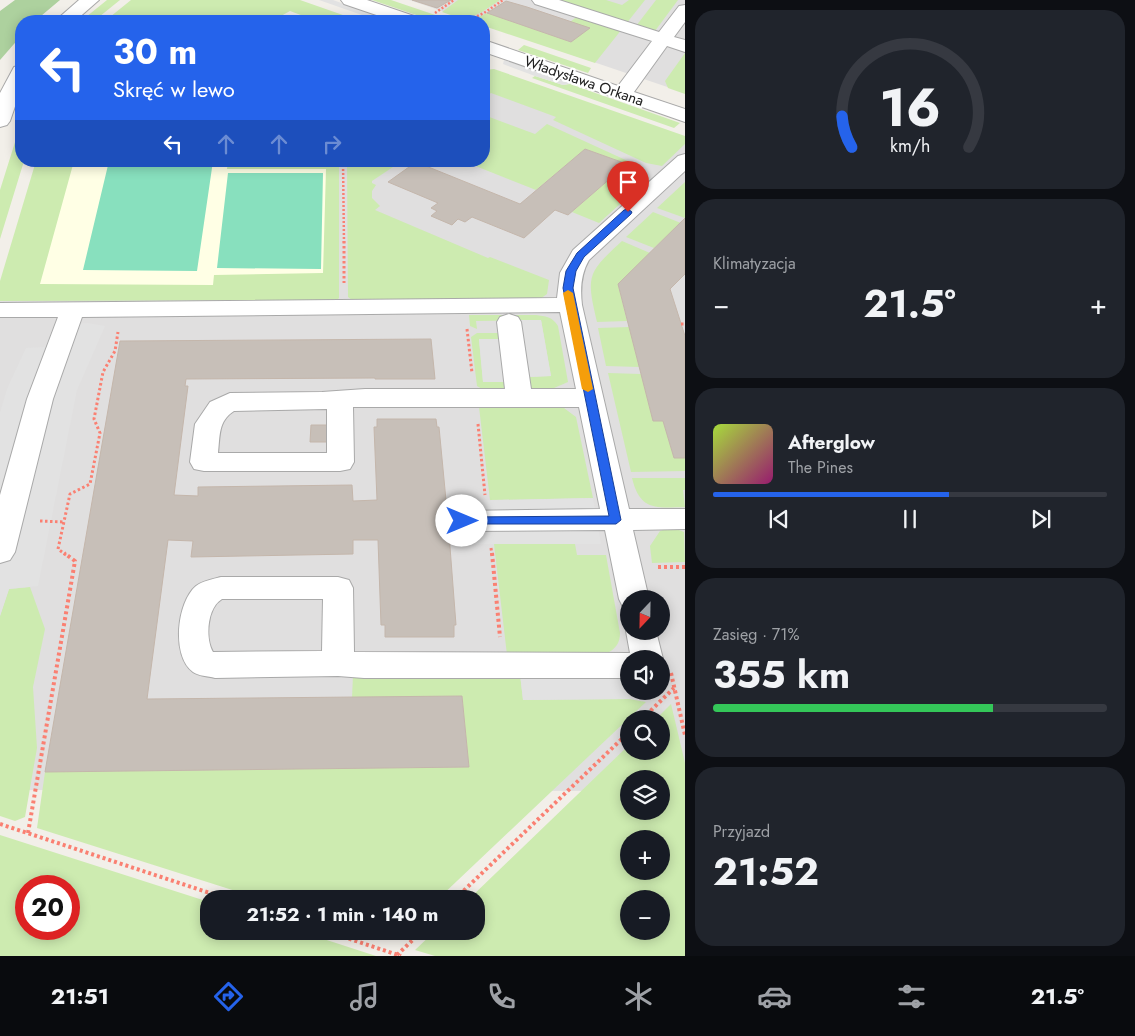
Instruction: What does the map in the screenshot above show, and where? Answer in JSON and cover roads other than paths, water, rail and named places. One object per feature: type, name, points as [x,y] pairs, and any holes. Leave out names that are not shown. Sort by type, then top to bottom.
[{"type":"street","points":[[71,15],[90,0]]},
{"type":"street","points":[[350,0],[394,15]]},
{"type":"street","points":[[541,0],[685,46]]},
{"type":"street","points":[[622,94],[685,10]]},
{"type":"street","name":"Władysława Orkana","points":[[490,48],[685,116]]},
{"type":"street","points":[[0,121],[15,84]]},
{"type":"street","points":[[632,590],[570,305],[568,280],[573,266],[581,255],[685,160]]},
{"type":"street","points":[[0,310],[570,305]]},
{"type":"street","points":[[0,552],[13,521],[40,399],[73,310]]},
{"type":"street","points":[[509,322],[519,398]]},
{"type":"street","points":[[340,399],[340,462],[204,462],[208,424],[214,412],[223,404],[237,401],[340,399],[590,398]]},
{"type":"street","points":[[462,521],[685,519]]},
{"type":"street","points":[[338,663],[338,588],[221,588],[205,596],[197,608],[194,645],[196,654],[204,663],[215,665],[338,663],[364,665],[620,665]]}]
